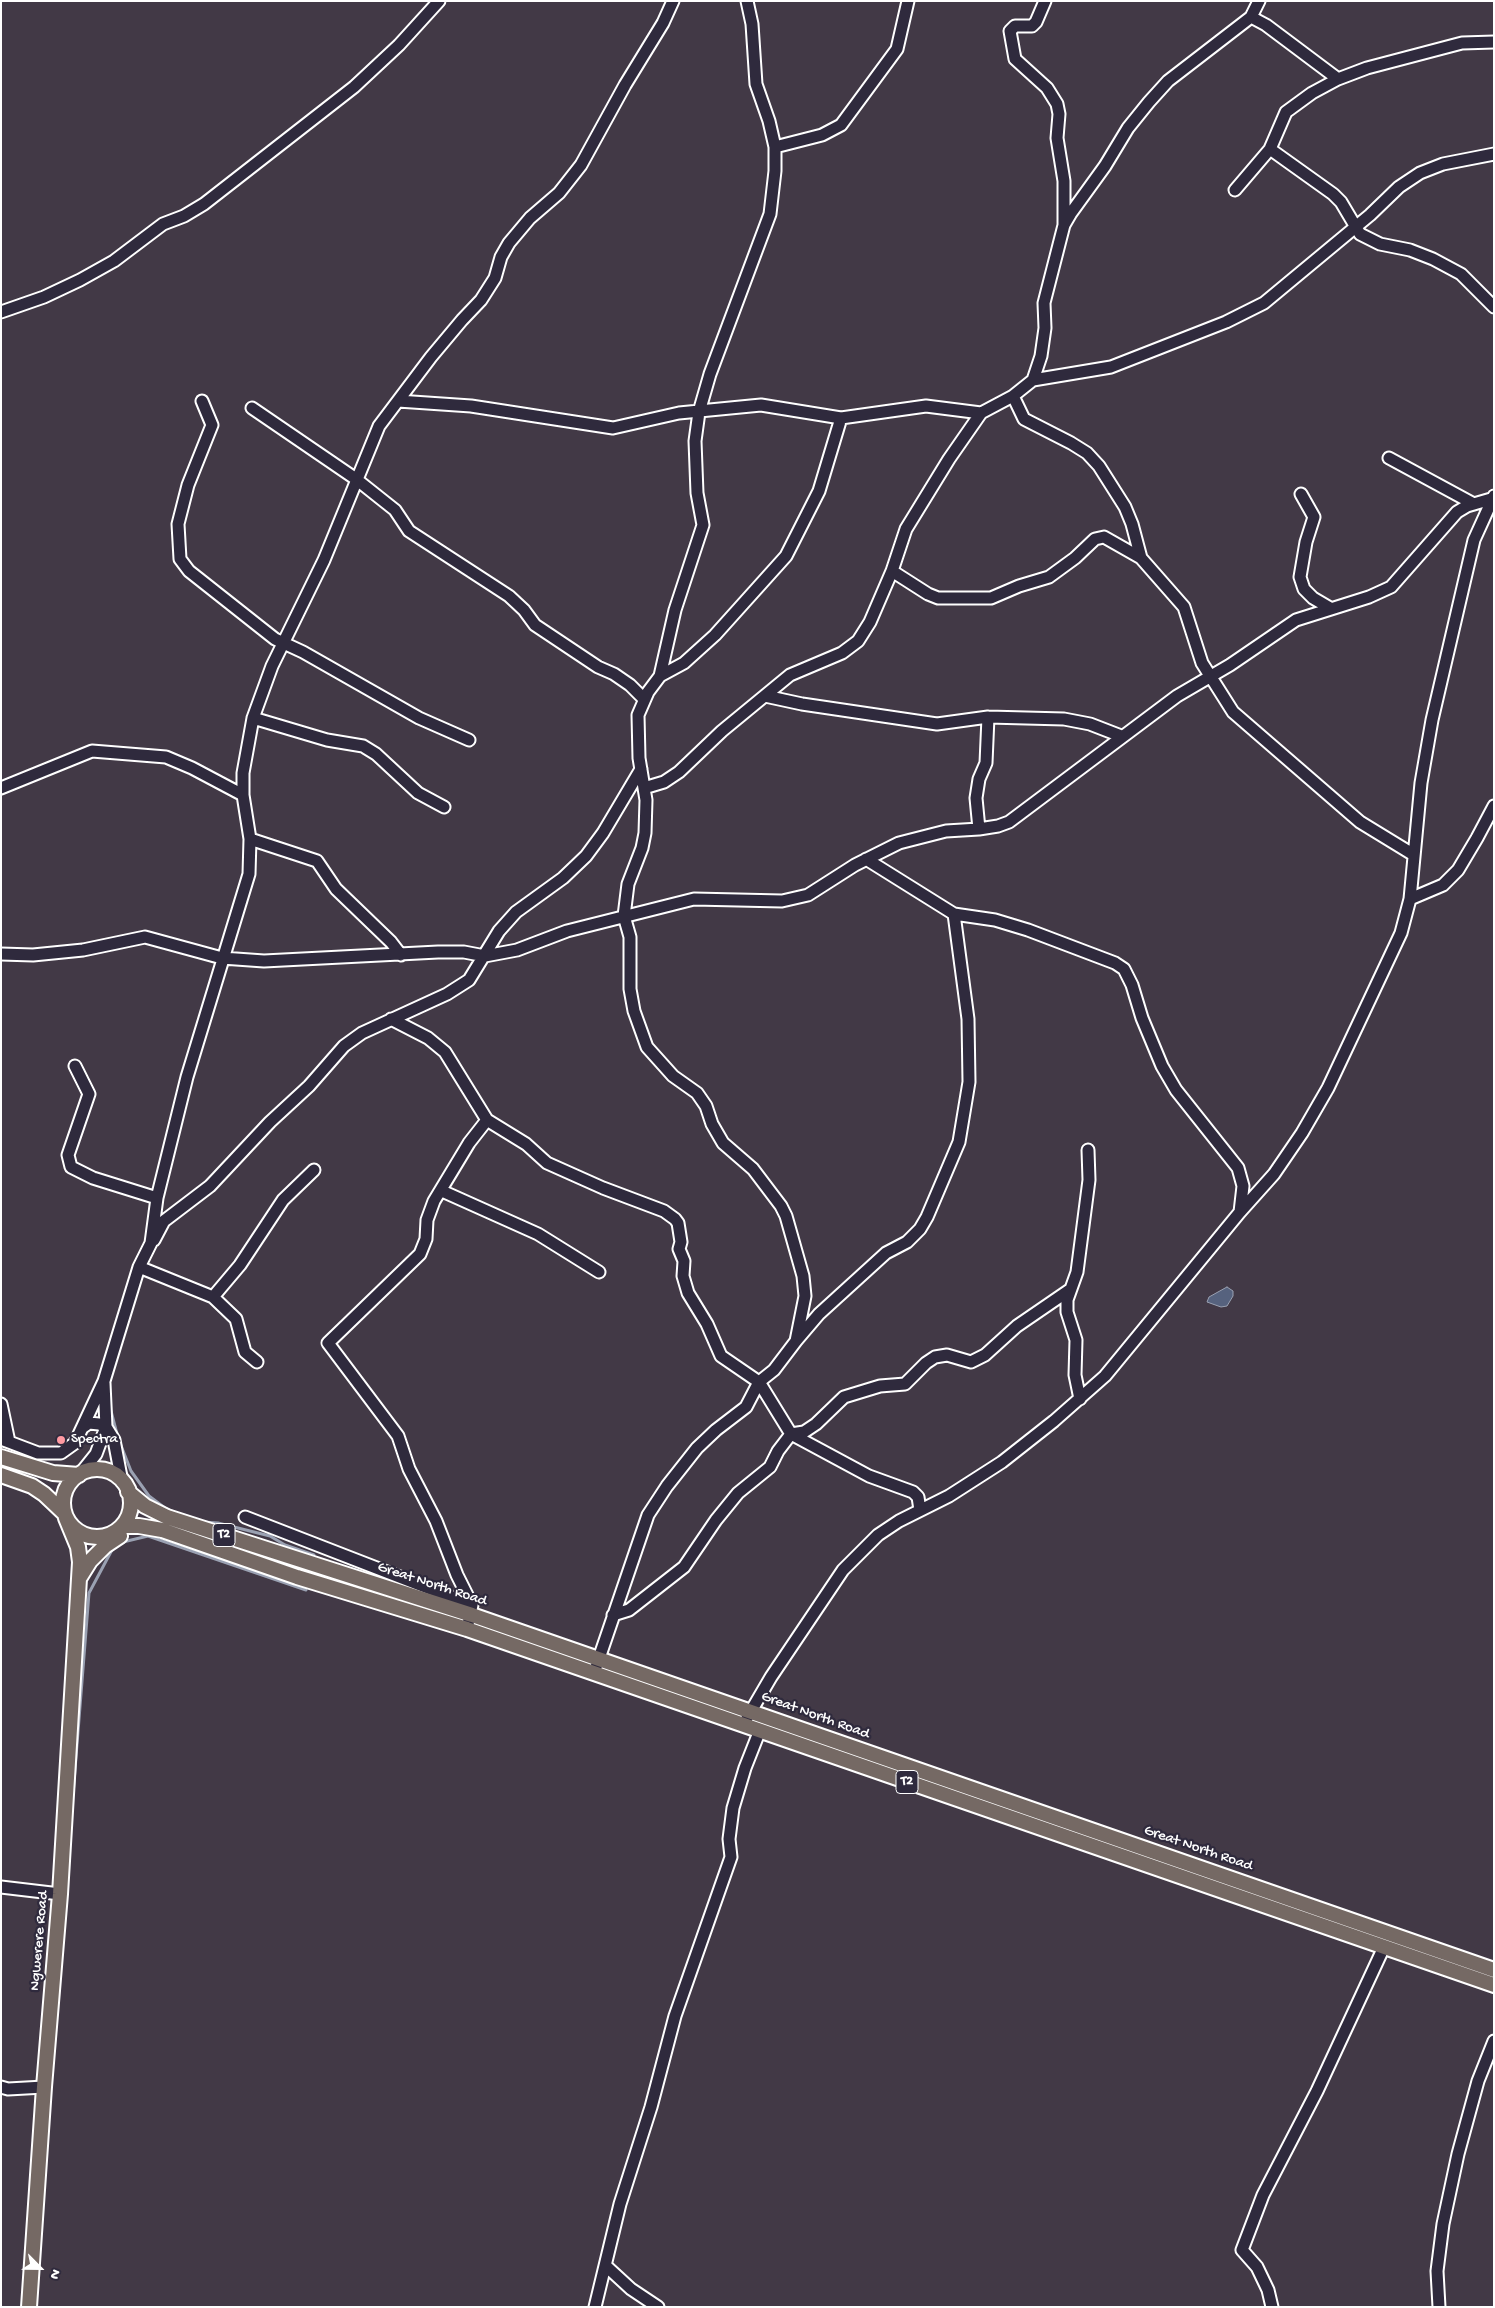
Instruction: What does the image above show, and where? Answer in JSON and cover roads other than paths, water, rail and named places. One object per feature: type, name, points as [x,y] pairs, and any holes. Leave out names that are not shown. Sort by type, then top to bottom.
[{"type":"main road","points":[[1,1458],[53,1473],[79,1474]]},
{"type":"main road","points":[[65,1515],[65,1490],[72,1479],[79,1474],[92,1469],[99,1469],[112,1473],[125,1487],[130,1510],[120,1527],[90,1561],[79,1578]]},
{"type":"main road","points":[[1,1474],[32,1486],[65,1515],[78,1530],[88,1535],[104,1536],[120,1527]]},
{"type":"main road","name":"Great North Road","points":[[125,1487],[145,1506],[167,1517],[471,1610],[599,1658],[1494,1970]]},
{"type":"main road","name":"Ngwerere Road","points":[[29,2307],[44,2087],[60,1894],[79,1578],[78,1547],[65,1515]]},
{"type":"main road","name":"Great North Road","points":[[120,1527],[142,1527],[162,1530],[297,1577],[467,1629],[1494,1985]]},
{"type":"main road","points":[[105,1546],[122,1534],[142,1527]]},
{"type":"street","points":[[1,312],[80,280],[114,261],[163,224],[184,216],[204,204],[354,87],[399,45],[439,1]]},
{"type":"street","points":[[152,1243],[157,1198],[186,1077],[249,874],[250,839],[242,795],[243,773],[253,718],[283,643],[324,560],[379,426],[456,327],[481,300],[495,278],[501,257],[509,243],[530,218],[558,193],[581,165],[624,85],[663,24],[673,1]]},
{"type":"street","points":[[747,1],[752,24],[756,84],[769,121],[775,147],[775,171],[770,214],[710,374],[699,412],[695,441],[697,493],[703,525],[675,610],[660,676],[644,698],[638,715],[646,800],[645,833],[642,848],[628,884],[624,916],[630,937],[630,989],[634,1011],[647,1047],[673,1076],[697,1093],[706,1106],[712,1124],[723,1144],[753,1169],[781,1206],[786,1216],[803,1276],[805,1296],[796,1341]]},
{"type":"street","points":[[775,147],[822,135],[841,125],[896,50],[908,1]]},
{"type":"street","points":[[1033,380],[1041,356],[1044,304],[1064,226],[1064,181],[1057,138],[1059,114],[1057,104],[1048,88],[1015,59],[1010,31],[1015,26],[1032,26],[1036,22],[1046,1]]},
{"type":"street","points":[[1064,226],[1105,166],[1128,128],[1149,102],[1168,81],[1251,17],[1259,1]]},
{"type":"street","points":[[1251,17],[1280,35],[1338,79]]},
{"type":"street","points":[[1235,190],[1270,149],[1286,112],[1293,105],[1338,79],[1367,68],[1462,43],[1494,42]]},
{"type":"street","points":[[1270,149],[1333,194],[1341,202],[1354,227],[1360,234],[1367,238],[1410,250],[1461,274],[1494,307]]},
{"type":"street","points":[[644,788],[664,782],[680,772],[722,731],[790,675],[842,653],[858,641],[870,622],[892,571],[906,529],[981,413],[1013,396],[1033,380],[1111,366],[1226,322],[1264,303],[1354,227],[1370,216],[1399,187],[1420,173],[1443,164],[1494,154]]},
{"type":"street","points":[[1013,396],[1024,419],[1087,453],[1099,466],[1125,506],[1141,558]]},
{"type":"street","points":[[202,401],[212,425],[180,508],[178,529],[180,559],[189,571],[275,639],[303,652],[419,718],[469,740]]},
{"type":"street","points":[[398,401],[471,406],[613,428],[679,413],[761,405],[840,418],[926,406],[981,413]]},
{"type":"street","points":[[252,408],[356,479],[395,510],[409,531],[509,596],[524,610],[534,625],[598,667],[630,684],[644,698]]},
{"type":"street","points":[[660,676],[684,663],[715,635],[786,556],[819,491],[840,418]]},
{"type":"street","points":[[1389,458],[1474,504]]},
{"type":"street","points":[[1302,494],[1314,517],[1306,542],[1300,577],[1304,588],[1313,598],[1330,608]]},
{"type":"street","points":[[1,954],[33,955],[83,950],[145,937],[222,958],[264,961],[464,952],[485,956],[518,950],[567,931],[694,898],[782,901],[808,895],[866,860],[899,843],[946,831],[979,829],[1009,822],[1121,736],[1296,620],[1369,597],[1391,586],[1457,512],[1492,497]]},
{"type":"street","points":[[744,1724],[771,1677],[843,1570],[878,1534],[949,1496],[1002,1462],[1080,1399],[1105,1376],[1240,1212],[1274,1174],[1302,1133],[1328,1088],[1402,933],[1410,899],[1421,783],[1432,720],[1474,540],[1492,497]]},
{"type":"street","points":[[892,571],[928,594],[938,598],[991,598],[1019,586],[1049,577],[1075,558],[1094,538],[1104,537],[1141,558],[1184,608],[1202,663],[1233,712],[1360,822],[1414,855]]},
{"type":"street","points":[[765,696],[802,704],[937,724],[988,717],[1064,719],[1090,724],[1121,736]]},
{"type":"street","points":[[979,829],[976,798],[979,779],[986,763],[988,717]]},
{"type":"street","points":[[253,718],[327,740],[363,746],[376,754],[418,793],[444,807]]},
{"type":"street","points":[[1,788],[92,751],[166,758],[192,768],[242,795]]},
{"type":"street","points":[[1,1404],[5,1441],[38,1453],[61,1453],[75,1443],[104,1381],[139,1267],[164,1221],[210,1186],[270,1122],[309,1086],[344,1046],[362,1033],[447,994],[469,980],[499,931],[516,912],[563,878],[586,856],[603,834],[642,769]]},
{"type":"street","points":[[1410,899],[1443,885],[1458,870],[1478,838],[1494,806]]},
{"type":"street","points":[[250,839],[317,862],[336,889],[391,942],[401,955]]},
{"type":"street","points":[[866,860],[954,914],[994,920],[1028,930],[1116,963],[1124,969],[1132,985],[1142,1018],[1162,1066],[1176,1090],[1238,1168],[1243,1186],[1240,1212]]},
{"type":"street","points":[[594,1673],[648,1515],[666,1486],[697,1448],[716,1430],[746,1407],[760,1382],[774,1370],[819,1314],[886,1253],[908,1242],[920,1229],[959,1142],[969,1082],[968,1019],[954,914]]},
{"type":"street","points":[[391,1019],[428,1038],[445,1052],[487,1120],[526,1144],[547,1163],[603,1188],[664,1211],[674,1219],[678,1223],[681,1242],[679,1249],[684,1261],[683,1276],[692,1301],[707,1324],[721,1356],[760,1382],[791,1434],[869,1476],[912,1492],[918,1497],[920,1510]]},
{"type":"street","points":[[75,1066],[89,1094],[68,1156],[71,1167],[93,1178],[157,1198]]},
{"type":"street","points":[[467,1629],[471,1610],[436,1521],[409,1469],[398,1436],[328,1343],[420,1254],[426,1239],[427,1220],[434,1201],[442,1191],[464,1150],[487,1120]]},
{"type":"street","points":[[1080,1399],[1075,1375],[1076,1340],[1067,1312],[1067,1300],[1077,1272],[1089,1180],[1088,1150]]},
{"type":"street","points":[[213,1298],[240,1265],[283,1200],[314,1170]]},
{"type":"street","points":[[442,1191],[538,1234],[599,1272]]},
{"type":"street","points":[[139,1267],[213,1298],[236,1319],[245,1352],[257,1362]]},
{"type":"street","points":[[613,1615],[629,1610],[684,1567],[701,1540],[738,1492],[770,1467],[791,1434],[804,1432],[816,1424],[844,1398],[880,1386],[904,1384],[935,1357],[947,1355],[971,1362],[985,1355],[1017,1326],[1071,1289]]},
{"type":"street","points":[[79,1474],[96,1454],[106,1427],[104,1381]]},
{"type":"street","points":[[82,1428],[90,1423],[106,1427],[114,1440],[125,1487]]},
{"type":"street","points":[[245,1517],[471,1610]]},
{"type":"street","points":[[595,2307],[620,2204],[650,2107],[675,2016],[730,1857],[729,1839],[733,1808],[745,1768],[760,1730]]},
{"type":"street","points":[[1,1887],[60,1894]]},
{"type":"street","points":[[1272,2307],[1268,2290],[1257,2267],[1242,2250],[1264,2195],[1317,2092],[1384,1946]]},
{"type":"street","points":[[1439,2307],[1437,2271],[1443,2224],[1458,2154],[1478,2081],[1494,2041]]},
{"type":"street","points":[[1,2087],[8,2089],[44,2087]]},
{"type":"street","points":[[606,2266],[631,2289],[658,2307]]},
{"type":"water","points":[[1227,1287],[1233,1291],[1233,1296],[1227,1306],[1221,1307],[1207,1302],[1209,1297]]},
{"type":"waterway","points":[[111,1411],[117,1434]]},
{"type":"waterway","points":[[120,1443],[131,1471],[149,1496],[174,1512]]},
{"type":"waterway","points":[[203,1522],[218,1523],[270,1536],[285,1545],[314,1555]]},
{"type":"waterway","points":[[123,1542],[148,1536],[306,1590]]},
{"type":"waterway","points":[[73,1795],[89,1593],[113,1548]]},
{"type":"waterway","points":[[50,2097],[54,2043]]},
{"type":"place","name":"Spectra","points":[[61,1440]]}]
